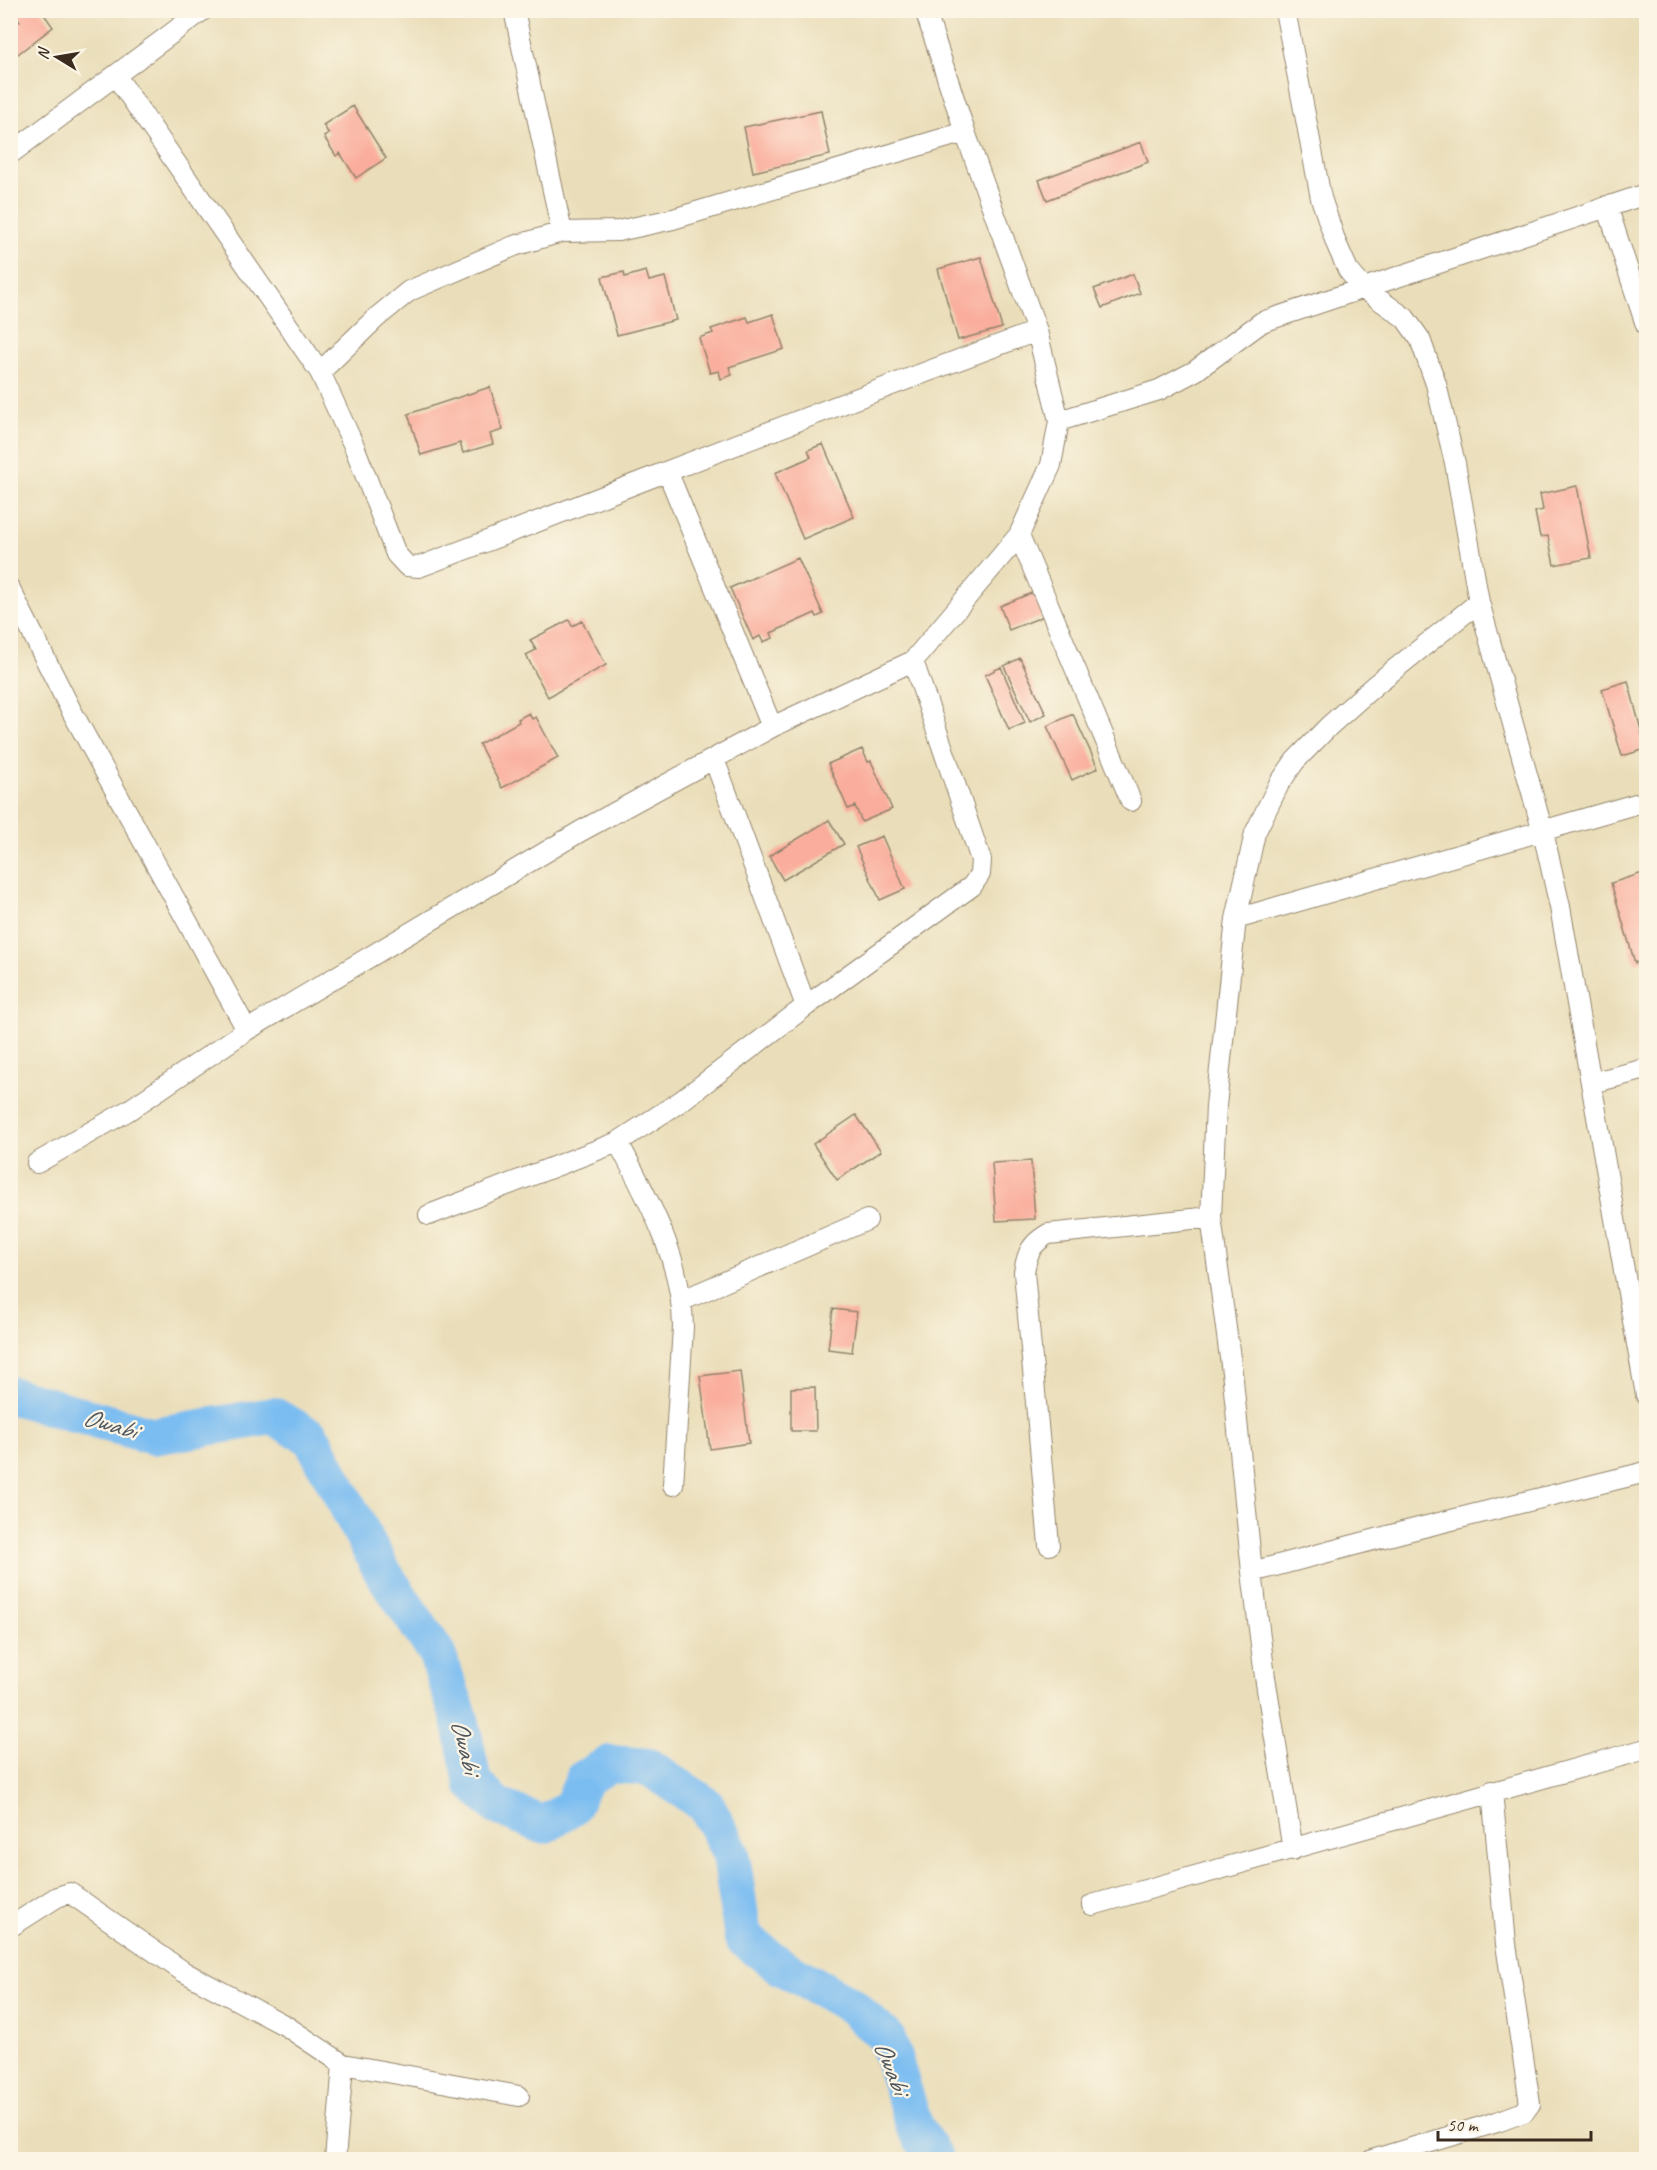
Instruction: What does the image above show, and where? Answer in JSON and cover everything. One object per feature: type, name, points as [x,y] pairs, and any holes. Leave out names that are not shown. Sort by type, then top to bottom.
[{"type":"street","points":[[10,154],[203,10]]},
{"type":"street","points":[[514,10],[561,232]]},
{"type":"street","points":[[37,1162],[129,1110],[247,1030],[581,831],[772,727],[913,661],[1019,535],[1051,465],[1059,421],[1037,331],[965,132],[925,10]]},
{"type":"street","points":[[1285,10],[1321,198],[1348,270],[1363,288],[1405,318],[1420,339],[1436,384],[1455,463],[1479,602],[1543,832],[1560,907],[1591,1083],[1639,1303],[1647,1395]]},
{"type":"street","points":[[116,76],[320,372],[354,446],[396,554],[407,566],[419,567],[668,473],[845,401],[1037,331]]},
{"type":"street","points":[[320,372],[376,318],[408,291],[514,246],[561,232],[618,231],[673,219],[965,132]]},
{"type":"street","points":[[1059,421],[1159,390],[1195,371],[1262,322],[1647,194]]},
{"type":"street","points":[[1606,206],[1647,325]]},
{"type":"street","points":[[668,473],[772,727]]},
{"type":"street","points":[[1019,535],[1131,801]]},
{"type":"street","points":[[10,588],[71,710],[247,1030]]},
{"type":"street","points":[[1293,1850],[1265,1677],[1233,1380],[1211,1216],[1216,1106],[1236,919],[1254,833],[1279,783],[1295,761],[1329,726],[1375,685],[1479,602]]},
{"type":"street","points":[[429,1215],[618,1142],[681,1101],[806,1006],[972,886],[980,874],[981,860],[913,661]]},
{"type":"street","points":[[714,759],[806,1006]]},
{"type":"street","points":[[1236,919],[1647,801]]},
{"type":"street","points":[[1591,1083],[1647,1069]]},
{"type":"street","points":[[618,1142],[659,1221],[683,1300],[673,1485]]},
{"type":"street","points":[[1049,1545],[1024,1272],[1030,1249],[1035,1241],[1048,1234],[1211,1216]]},
{"type":"street","points":[[683,1300],[867,1220]]},
{"type":"street","points":[[1252,1572],[1647,1472]]},
{"type":"street","points":[[1092,1905],[1647,1749]]},
{"type":"street","points":[[1372,2160],[1497,2122],[1524,2112],[1530,2104],[1506,1944],[1492,1791]]},
{"type":"street","points":[[10,1927],[57,1897],[74,1894],[184,1972],[286,2026],[344,2064],[519,2096]]},
{"type":"street","points":[[335,2160],[344,2064]]},
{"type":"building","points":[[12,10],[41,10],[53,27],[10,60],[10,28],[20,21]]},
{"type":"building","points":[[353,106],[386,158],[356,178],[340,153],[336,156],[324,137],[329,134],[323,125]]},
{"type":"building","points":[[821,111],[830,155],[753,172],[744,127]]},
{"type":"building","points":[[1141,142],[1148,162],[1047,200],[1039,180]]},
{"type":"building","points":[[981,257],[1002,328],[958,340],[938,269]]},
{"type":"building","points":[[646,271],[649,281],[665,277],[676,320],[617,335],[602,277],[624,272],[625,277]]},
{"type":"building","points":[[1133,274],[1140,293],[1102,308],[1094,289]]},
{"type":"building","points":[[773,314],[784,349],[729,367],[732,375],[721,379],[719,371],[710,373],[699,338],[713,333],[711,329],[747,317],[749,322]]},
{"type":"building","points":[[490,387],[503,430],[490,434],[493,444],[463,453],[460,443],[421,455],[408,414]]},
{"type":"building","points":[[823,444],[854,517],[803,539],[775,473],[811,457],[808,450]]},
{"type":"building","points":[[1577,486],[1591,558],[1554,565],[1548,536],[1540,537],[1535,512],[1543,510],[1540,494]]},
{"type":"building","points":[[798,558],[823,614],[817,617],[815,613],[771,633],[773,638],[763,642],[760,636],[753,640],[730,588]]},
{"type":"building","points":[[1034,592],[1044,616],[1009,630],[1000,606]]},
{"type":"building","points":[[569,620],[572,626],[582,621],[606,665],[548,697],[526,655],[536,650],[530,640]]},
{"type":"building","points":[[1020,658],[1046,714],[1030,722],[1004,666]]},
{"type":"building","points":[[1001,667],[1025,723],[1009,730],[985,675]]},
{"type":"building","points":[[1628,681],[1646,749],[1622,756],[1602,689]]},
{"type":"building","points":[[529,713],[532,719],[536,717],[558,758],[502,788],[479,744],[519,722],[518,719]]},
{"type":"building","points":[[1073,714],[1098,768],[1072,780],[1047,726]]},
{"type":"building","points":[[862,749],[868,762],[871,761],[892,809],[862,822],[855,806],[848,809],[828,764]]},
{"type":"building","points":[[829,820],[844,844],[783,880],[769,856]]},
{"type":"building","points":[[882,836],[905,889],[880,900],[856,847]]},
{"type":"building","points":[[1646,872],[1646,960],[1635,963],[1611,883]]},
{"type":"building","points":[[856,1115],[881,1151],[837,1180],[813,1144]]},
{"type":"building","points":[[1031,1161],[1035,1219],[996,1221],[992,1163]]},
{"type":"building","points":[[833,1309],[857,1312],[852,1352],[828,1349]]},
{"type":"building","points":[[740,1371],[749,1443],[710,1449],[700,1376]]},
{"type":"building","points":[[815,1387],[816,1431],[791,1431],[791,1388]]},
{"type":"waterway","name":"Owabi","points":[[10,1395],[153,1436],[273,1416],[311,1437],[382,1571],[436,1652],[460,1719],[473,1783],[497,1806],[543,1825],[571,1808],[585,1778],[610,1764],[649,1767],[706,1805],[731,1854],[743,1938],[782,1967],[852,2006],[887,2039],[914,2125],[935,2160]]}]
